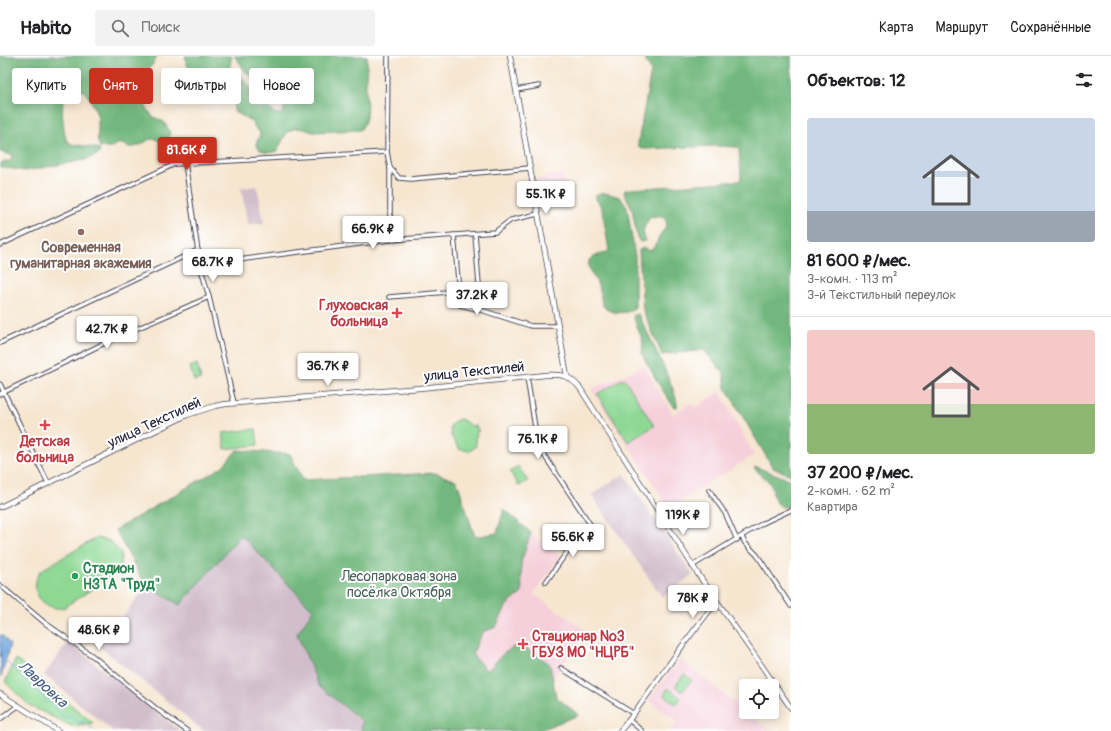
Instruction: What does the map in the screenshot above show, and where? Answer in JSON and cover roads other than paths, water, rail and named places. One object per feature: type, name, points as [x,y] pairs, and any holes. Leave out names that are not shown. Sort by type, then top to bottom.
[{"type":"street","points":[[388,56],[387,152],[390,168],[390,240]]},
{"type":"street","points":[[510,56],[567,376],[580,388],[692,566],[791,708]]},
{"type":"street","points":[[516,90],[539,86]]},
{"type":"street","points":[[0,245],[176,164],[387,152]]},
{"type":"street","points":[[185,163],[200,265],[234,403]]},
{"type":"street","points":[[390,168],[399,178],[411,179],[530,168]]},
{"type":"street","points":[[200,265],[390,240],[495,232],[511,220],[538,214]]},
{"type":"street","points":[[475,234],[481,310]]},
{"type":"street","points":[[454,236],[460,305],[531,326],[558,326]]},
{"type":"street","points":[[0,343],[198,250]]},
{"type":"street","points":[[389,297],[459,291]]},
{"type":"street","points":[[2,393],[111,340],[209,297]]},
{"type":"street","name":"улица Текстилей","points":[[0,507],[187,415],[215,406],[234,403],[420,388],[527,377],[553,375],[567,376]]},
{"type":"street","points":[[527,377],[538,446],[592,527],[574,542],[546,582]]},
{"type":"street","points":[[0,384],[2,393],[48,483]]},
{"type":"street","points":[[709,490],[725,513],[737,540]]},
{"type":"street","points":[[692,566],[762,524],[791,510]]},
{"type":"street","points":[[742,537],[745,543],[757,555],[791,606]]},
{"type":"street","points":[[0,584],[45,624],[94,656],[158,710],[187,731]]},
{"type":"street","points":[[620,731],[716,602]]},
{"type":"street","points":[[561,668],[634,714]]},
{"type":"street","points":[[0,694],[58,731]]},
{"type":"street","points":[[0,718],[18,706]]},
{"type":"street","points":[[629,720],[642,731]]},
{"type":"water","points":[[0,635],[2,635],[10,645],[1,677]]},
{"type":"waterway","name":"Лавровка","points":[[6,661],[62,715],[86,724],[96,731]]},
{"type":"place","name":"Современная гуманитарная акажемия","points":[[81,232]]},
{"type":"place","name":"Глуховская больница","points":[[397,313]]},
{"type":"place","name":"Детская больница","points":[[45,425]]},
{"type":"place","name":"Стадион НЗТА \"Труд\"","points":[[75,576]]},
{"type":"place","name":"Стационар №3 ГБУЗ МО \"НЦРБ\"","points":[[523,644]]},
{"type":"park label","name":"Лесопарковая зона посёлка Октября","points":[[399,584]]}]
